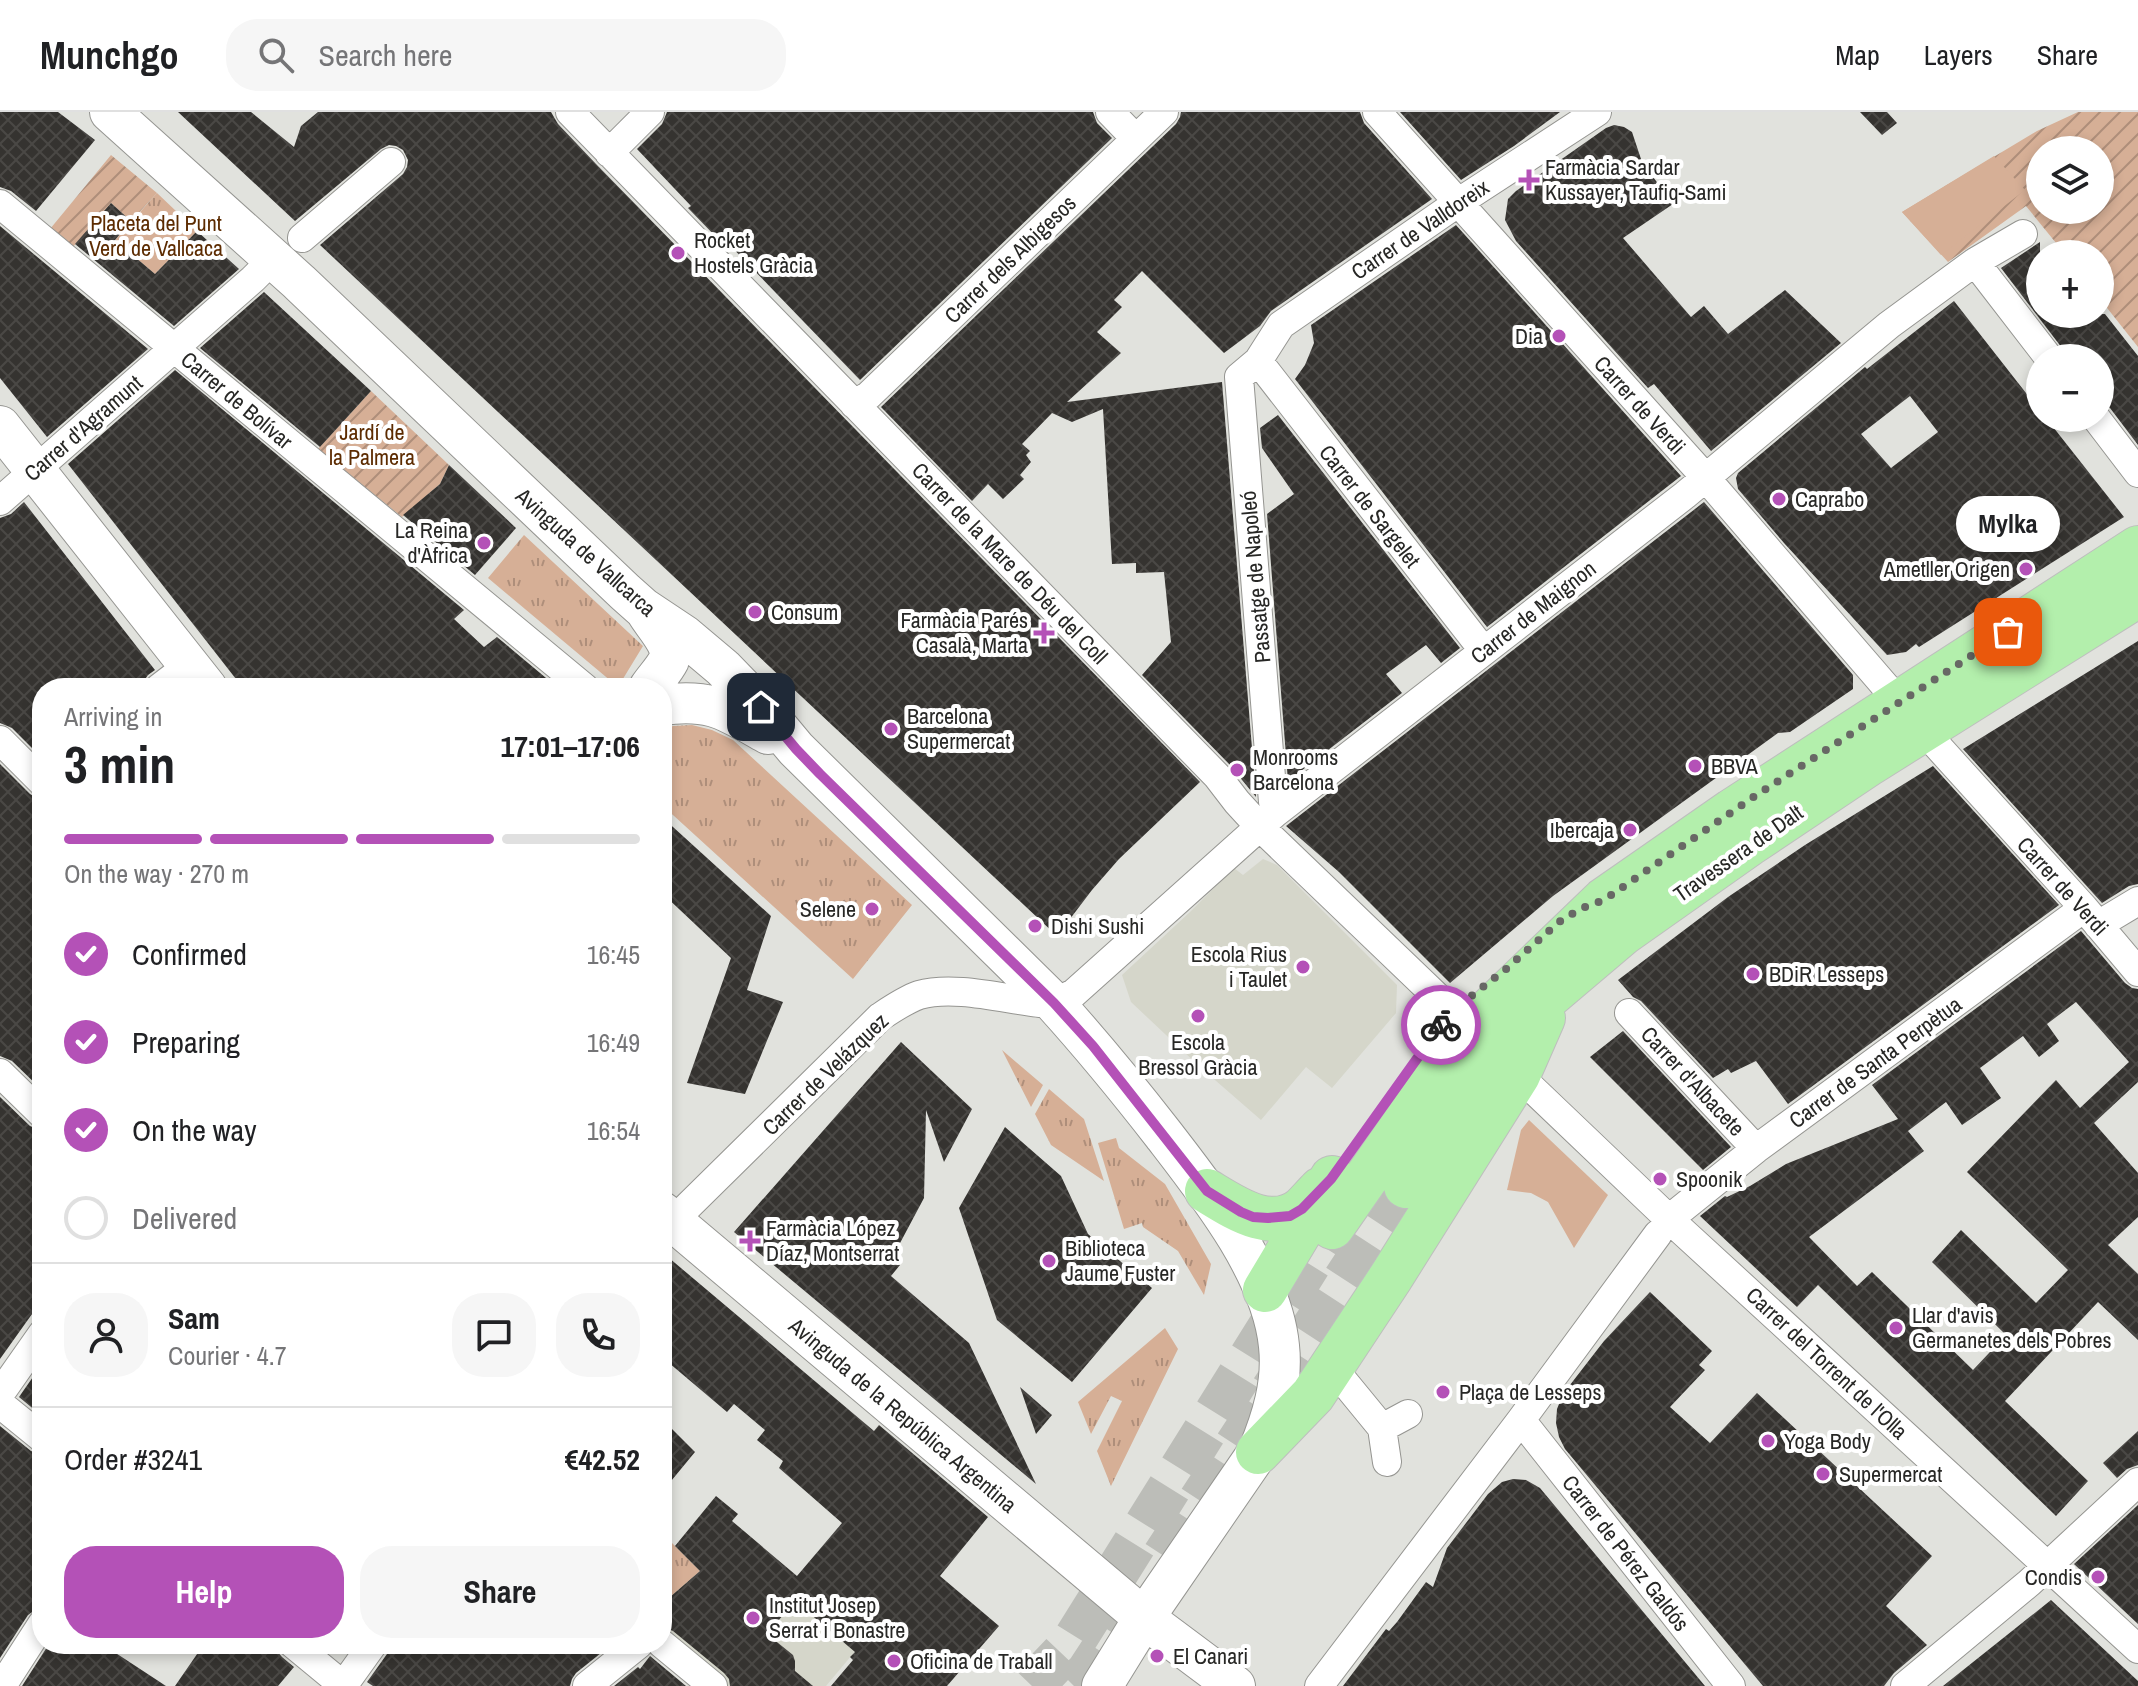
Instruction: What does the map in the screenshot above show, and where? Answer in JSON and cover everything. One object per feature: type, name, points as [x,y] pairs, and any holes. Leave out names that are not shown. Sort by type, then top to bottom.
[{"type":"main road","name":"Avinguda de Vallcarca","points":[[110,112],[288,249],[643,608],[685,636],[723,668],[796,749],[1054,1003],[1093,1046],[1207,1191],[1265,1290],[1277,1329],[1280,1363],[1277,1397],[1258,1452]]},
{"type":"main road","points":[[0,426],[184,678]]},
{"type":"main road","name":"Travessera de Dalt","points":[[1406,1186],[1469,1087],[1483,1042],[1538,1005],[1623,933],[1736,853],[1911,716],[2138,548]]},
{"type":"main road","name":"Travessera de Dalt","points":[[1332,1227],[1604,900],[1745,803],[2138,595]]},
{"type":"main road","points":[[643,608],[666,643],[670,655],[656,678]]},
{"type":"main road","points":[[672,704],[690,702],[723,708],[796,749]]},
{"type":"main road","points":[[1207,1191],[1253,1217],[1290,1216],[1302,1209],[1483,1042]]},
{"type":"main road","points":[[1099,1681],[1258,1452],[1313,1395],[1391,1277],[1483,1042]]},
{"type":"main road","points":[[1265,1290],[1331,1179]]},
{"type":"main road","name":"Avinguda de la República Argentina","points":[[672,1228],[1144,1618]]},
{"type":"main road","points":[[1144,1618],[1235,1686]]},
{"type":"street","name":"Carrer de la Mare de Déu del Coll","points":[[570,112],[1217,776],[1237,802],[1266,814],[1483,1042]]},
{"type":"street","points":[[609,153],[650,112]]},
{"type":"street","points":[[1110,112],[1136,139]]},
{"type":"street","name":"Carrer dels Albigesos","points":[[854,404],[868,396],[1164,112]]},
{"type":"street","name":"Carrer de Verdi","points":[[1377,112],[1705,477],[2138,972]]},
{"type":"street","name":"Carrer de Valldoreix","points":[[1258,361],[1281,325],[1459,202],[1597,112]]},
{"type":"street","name":"Carrer d'Agramunt","points":[[0,501],[391,162]]},
{"type":"street","name":"Carrer de Bolívar","points":[[0,204],[573,678]]},
{"type":"street","name":"Carrer de Maignon","points":[[1054,1003],[1074,993],[1266,814],[1685,495],[1889,325],[1975,262],[2023,234]]},
{"type":"street","points":[[1975,262],[2038,344]]},
{"type":"street","name":"Carrer de Sargelet","points":[[1258,361],[1483,650]]},
{"type":"street","name":"Passatge de Napoleó","points":[[1258,361],[1239,377],[1266,814]]},
{"type":"street","points":[[2107,432],[2138,473]]},
{"type":"street","points":[[0,740],[32,772]]},
{"type":"street","name":"Carrer de Santa Perpètua","points":[[1664,1227],[1756,1149],[2091,917],[2138,901]]},
{"type":"street","name":"Carrer de Velázquez","points":[[672,1217],[880,1017],[907,1000],[933,993],[953,992],[1054,1003]]},
{"type":"street","name":"Carrer d'Albacete","points":[[1629,1013],[1756,1149]]},
{"type":"street","name":"Carrer del Torrent de l'Olla","points":[[1483,1042],[1664,1227],[2048,1565],[2138,1649]]},
{"type":"street","points":[[0,1073],[32,1104]]},
{"type":"street","points":[[1319,1686],[1664,1227]]},
{"type":"street","points":[[0,1394],[32,1348]]},
{"type":"street","points":[[1341,1378],[1382,1428],[1387,1462]]},
{"type":"street","points":[[0,1404],[32,1430]]},
{"type":"street","points":[[1382,1428],[1408,1414]]},
{"type":"street","name":"Carrer de Pérez Galdós","points":[[1521,1420],[1731,1686]]},
{"type":"street","points":[[1905,1686],[2048,1565],[2138,1482]]},
{"type":"street","points":[[2,1686],[32,1640]]},
{"type":"street","points":[[672,1652],[713,1686]]},
{"type":"street","points":[[305,1654],[343,1686],[366,1654]]},
{"type":"street","points":[[587,1686],[627,1654]]},
{"type":"shaded area","name":"Escola Rius i Taulet","points":[[1263,859],[1277,865],[1397,985],[1396,1013],[1332,1088],[1306,1067],[1261,1120],[1131,1002],[1122,975],[1234,868],[1243,875]]},
{"type":"shaded area","name":"Institut Josep Serrat i Bonastre","points":[[738,1526],[867,1637],[826,1686],[726,1686],[672,1640],[672,1595],[700,1571]]},
{"type":"green space","points":[[2078,112],[2138,112],[2138,347],[2114,317],[2114,240],[2054,240],[2041,224],[2114,224],[2114,136],[2029,136]]},
{"type":"green space","points":[[2026,138],[2026,206],[1948,262],[1902,212]]},
{"type":"green space","points":[[111,155],[157,193],[131,221],[111,203],[73,247],[50,229]]},
{"type":"green space","points":[[1994,156],[2025,190],[1941,255],[1902,212]]},
{"type":"green space","name":"Placeta del Punt Verd de Vallcaca","points":[[157,193],[197,231],[155,274],[115,240]]},
{"type":"green space","name":"Jardí de la Palmera","points":[[371,391],[449,465],[440,484],[402,517],[318,449]]},
{"type":"green space","points":[[524,535],[643,646],[623,678],[607,678],[488,578]]},
{"type":"green space","points":[[692,725],[733,740],[912,905],[853,979],[672,814],[673,726]]},
{"type":"green space","points":[[1002,1050],[1043,1085],[1031,1107]]},
{"type":"green space","points":[[1049,1089],[1084,1119],[1104,1181],[1051,1145],[1035,1114]]},
{"type":"green space","points":[[1529,1120],[1608,1195],[1574,1248],[1548,1202],[1531,1193],[1507,1190],[1521,1130]]},
{"type":"green space","points":[[1116,1138],[1119,1148],[1165,1184],[1211,1264],[1204,1295],[1178,1251],[1143,1227],[1142,1223],[1124,1229],[1098,1143]]},
{"type":"green space","points":[[1165,1328],[1178,1349],[1111,1486],[1097,1451],[1122,1401],[1111,1396],[1091,1434],[1078,1402]]},
{"type":"green space","points":[[672,1543],[700,1571],[672,1595]]},
{"type":"building","points":[[0,112],[58,112],[95,140],[36,211],[11,191],[0,187]]},
{"type":"building","points":[[178,112],[251,112],[294,147],[301,126],[318,112],[551,112],[558,124],[596,164],[1200,782],[1119,859],[1057,936],[320,245],[403,174],[408,160],[403,150],[389,145],[381,149],[295,221]]},
{"type":"building","points":[[667,112],[1093,112],[1097,123],[1112,138],[860,380],[722,237],[719,240],[688,208],[691,206],[637,149],[662,124]]},
{"type":"building","points":[[1181,112],[1360,112],[1364,123],[1432,199],[1271,311],[1260,326],[1224,353],[1142,271],[1114,300],[1122,307],[1097,332],[1121,353],[1067,402],[1222,382],[1256,797],[1229,764],[1142,675],[1171,642],[1164,572],[1136,573],[1136,563],[1112,564],[1103,409],[1072,422],[1052,413],[1022,444],[1030,451],[1026,455],[1031,462],[1020,475],[1024,479],[1003,499],[988,484],[972,501],[881,407],[1176,124]]},
{"type":"building","points":[[1400,112],[1560,112],[1461,180]]},
{"type":"building","points":[[1860,112],[1887,112],[1897,123],[1882,135]]},
{"type":"building","points":[[1614,125],[1632,132],[1642,162],[1673,204],[1623,238],[1691,317],[1704,306],[1728,334],[1785,290],[1841,343],[1711,451],[1654,384],[1648,388],[1516,241],[1505,220],[1508,199],[1516,191]]},
{"type":"building","points":[[111,203],[131,221],[115,240],[155,274],[197,231],[239,269],[174,326],[75,244]]},
{"type":"building","points":[[1456,225],[1681,476],[1487,627],[1295,379],[1314,343],[1311,325]]},
{"type":"building","points":[[0,226],[148,349],[47,437],[0,378]]},
{"type":"building","points":[[2026,251],[2026,301],[2001,268]]},
{"type":"building","points":[[264,292],[371,391],[320,447],[200,348]]},
{"type":"building","points":[[1954,301],[2026,393],[2026,432],[2057,432],[2124,517],[1919,647],[1916,644],[1906,652],[1887,655],[1784,543],[1738,489],[1736,478],[1738,473],[1865,367],[1867,369]],"holes":[[[1910,396],[1938,432],[1891,468],[1861,434]]]},
{"type":"building","points":[[2114,325],[2138,356],[2138,445],[2114,413],[2114,344],[2059,344],[2047,328],[2114,328]]},
{"type":"building","points":[[175,370],[464,610],[454,619],[484,647],[497,637],[546,678],[235,678],[68,464]]},
{"type":"building","points":[[1278,415],[1460,648],[1441,663],[1426,645],[1386,674],[1402,693],[1288,781],[1267,514],[1294,494],[1262,448],[1260,428]]},
{"type":"building","points":[[449,465],[516,528],[475,575],[403,515],[440,484]]},
{"type":"building","points":[[24,502],[155,670],[146,678],[32,678],[32,748],[12,728],[0,723],[0,518],[11,514]]},
{"type":"building","points":[[1704,502],[1853,675],[1853,689],[1790,732],[1778,733],[1553,896],[1450,983],[1339,872],[1286,826]]},
{"type":"building","points":[[2138,641],[2138,884],[2129,886],[2102,903],[1963,749]]},
{"type":"building","points":[[0,764],[32,795],[32,1080],[12,1061],[0,1056]]},
{"type":"building","points":[[1933,766],[2059,905],[1788,1104],[1756,1061],[1731,1073],[1728,1069],[1713,1078],[1618,980],[1728,897]]},
{"type":"building","points":[[672,826],[771,916],[747,990],[783,1002],[745,1094],[687,1083],[731,958],[672,902]]},
{"type":"building","points":[[2081,931],[2125,983],[2138,989],[2138,1082],[2094,1123],[2138,1173],[2138,1217],[2108,1245],[2138,1274],[2138,1340],[2098,1302],[2005,1401],[2088,1481],[2056,1516],[1818,1285],[1797,1307],[1700,1216],[1725,1196],[1750,1186],[1786,1164],[1898,1119],[1872,1085]],"holes":[[[2076,1002],[2129,1062],[2080,1108],[2056,1080],[1967,1172],[2068,1270],[2036,1303],[1961,1230],[1932,1262],[2006,1335],[1973,1370],[1872,1272],[1857,1286],[1809,1237],[1924,1151],[1908,1131],[1946,1102],[1962,1125],[2001,1098],[1980,1068],[2023,1036],[2039,1057],[2059,1041],[2047,1024]]]},
{"type":"building","points":[[1623,1031],[1731,1147],[1703,1170],[1590,1057]]},
{"type":"building","points":[[901,1042],[972,1109],[944,1162],[926,1110],[924,1198],[891,1260],[900,1265],[891,1276],[969,1343],[1036,1484],[734,1232]]},
{"type":"building","points":[[0,1097],[32,1127],[32,1314],[0,1359]]},
{"type":"building","name":"Biblioteca Jaume Fuster","points":[[1005,1127],[1061,1176],[1088,1234],[1152,1288],[1072,1382],[997,1320],[959,1208]]},
{"type":"building","points":[[672,1260],[874,1431],[879,1425],[988,1517],[940,1576],[999,1626],[947,1686],[831,1686],[853,1660],[850,1657],[855,1652],[795,1601],[767,1634],[793,1655],[795,1671],[813,1686],[730,1686],[724,1673],[672,1631],[672,1595],[700,1571],[675,1546],[716,1496],[738,1514],[732,1521],[797,1576],[842,1523],[779,1468],[783,1461],[757,1440],[765,1430],[734,1404],[727,1412],[672,1365]]},
{"type":"building","points":[[1650,1292],[1712,1351],[1699,1365],[1705,1370],[1670,1407],[1710,1443],[1757,1393],[1932,1556],[1886,1606],[1927,1645],[1894,1673],[1884,1686],[1763,1686],[1565,1449],[1556,1423],[1563,1394],[1604,1341]]},
{"type":"building","points":[[32,1378],[32,1408],[19,1397]]},
{"type":"building","points":[[1020,1387],[1052,1415],[1036,1434]]},
{"type":"building","points":[[0,1426],[32,1451],[32,1612],[0,1658]]},
{"type":"building","points":[[672,1429],[695,1452],[672,1480]]},
{"type":"building","points":[[2138,1431],[2138,1465],[2117,1478],[2103,1463]]},
{"type":"building","points":[[1526,1480],[1540,1488],[1705,1686],[1343,1686],[1426,1582],[1433,1587],[1447,1548],[1488,1494],[1502,1482]]},
{"type":"building","points":[[2138,1505],[2138,1624],[2074,1564]]},
{"type":"building","points":[[2051,1600],[2138,1681],[2138,1686],[1943,1686]]},
{"type":"building","points":[[43,1654],[117,1654],[166,1686],[22,1686]]},
{"type":"building","points":[[197,1654],[280,1654],[294,1667],[278,1686],[175,1686]]},
{"type":"building","points":[[387,1654],[600,1654],[576,1673],[570,1686],[373,1686],[367,1682]]},
{"type":"building","points":[[650,1656],[686,1686],[614,1686],[638,1667],[640,1669]]},
{"type":"tunnel","points":[[1164,1556],[1406,1186]]},
{"type":"tunnel","points":[[1032,1686],[1072,1644],[1332,1227]]},
{"type":"tunnel","points":[[1074,1686],[1088,1672],[1120,1623]]},
{"type":"way so far","points":[[1441,1025],[1452,1011],[1559,922],[1580,909],[1604,900],[1755,796],[2008,632]]},
{"type":"place","name":"Farmàcia Sardar Kussayer, Taufiq-Sami","points":[[1529,180]]},
{"type":"place","name":"Rocket Hostels Gràcia","points":[[678,253]]},
{"type":"place","name":"Dia","points":[[1559,336]]},
{"type":"place","name":"Caprabo","points":[[1779,499]]},
{"type":"place","name":"La Reina d'Àfrica","points":[[484,543]]},
{"type":"place","name":"Ametller Origen","points":[[2026,569]]},
{"type":"place","name":"Consum","points":[[755,612]]},
{"type":"place","name":"Mylka","points":[[2008,632]]},
{"type":"place","name":"Farmàcia Parés Casalà, Marta","points":[[1044,633]]},
{"type":"place","name":"Barcelona Supermercat","points":[[891,729]]},
{"type":"place","name":"BBVA","points":[[1695,766]]},
{"type":"place","name":"Monrooms Barcelona","points":[[1237,770]]},
{"type":"place","name":"Ibercaja","points":[[1630,830]]},
{"type":"place","name":"Selene","points":[[872,909]]},
{"type":"place","name":"Dishi Sushi","points":[[1035,926]]},
{"type":"place","name":"Escola Rius i Taulet","points":[[1303,967]]},
{"type":"place","name":"BDiR Lesseps","points":[[1753,974]]},
{"type":"place","name":"Escola Bressol Gràcia","points":[[1198,1016]]},
{"type":"place","name":"Spoonik","points":[[1660,1179]]},
{"type":"place","name":"Farmàcia López Díaz, Montserrat","points":[[750,1241]]},
{"type":"place","name":"Biblioteca Jaume Fuster","points":[[1049,1261]]},
{"type":"place","name":"Llar d'avis Germanetes dels Pobres","points":[[1896,1328]]},
{"type":"place","name":"Plaça de Lesseps","points":[[1443,1392]]},
{"type":"place","name":"Yoga Body","points":[[1768,1441]]},
{"type":"place","name":"Supermercat","points":[[1823,1474]]},
{"type":"place","name":"Condis","points":[[2098,1577]]},
{"type":"place","name":"Institut Josep Serrat i Bonastre","points":[[753,1618]]},
{"type":"place","name":"El Canari","points":[[1157,1656]]},
{"type":"place","name":"Oficina de Traball","points":[[894,1661]]},
{"type":"route","points":[[761,707],[820,774],[1054,1003],[1093,1046],[1207,1191],[1241,1212],[1253,1217],[1280,1218],[1302,1209],[1331,1179],[1441,1025]]}]
